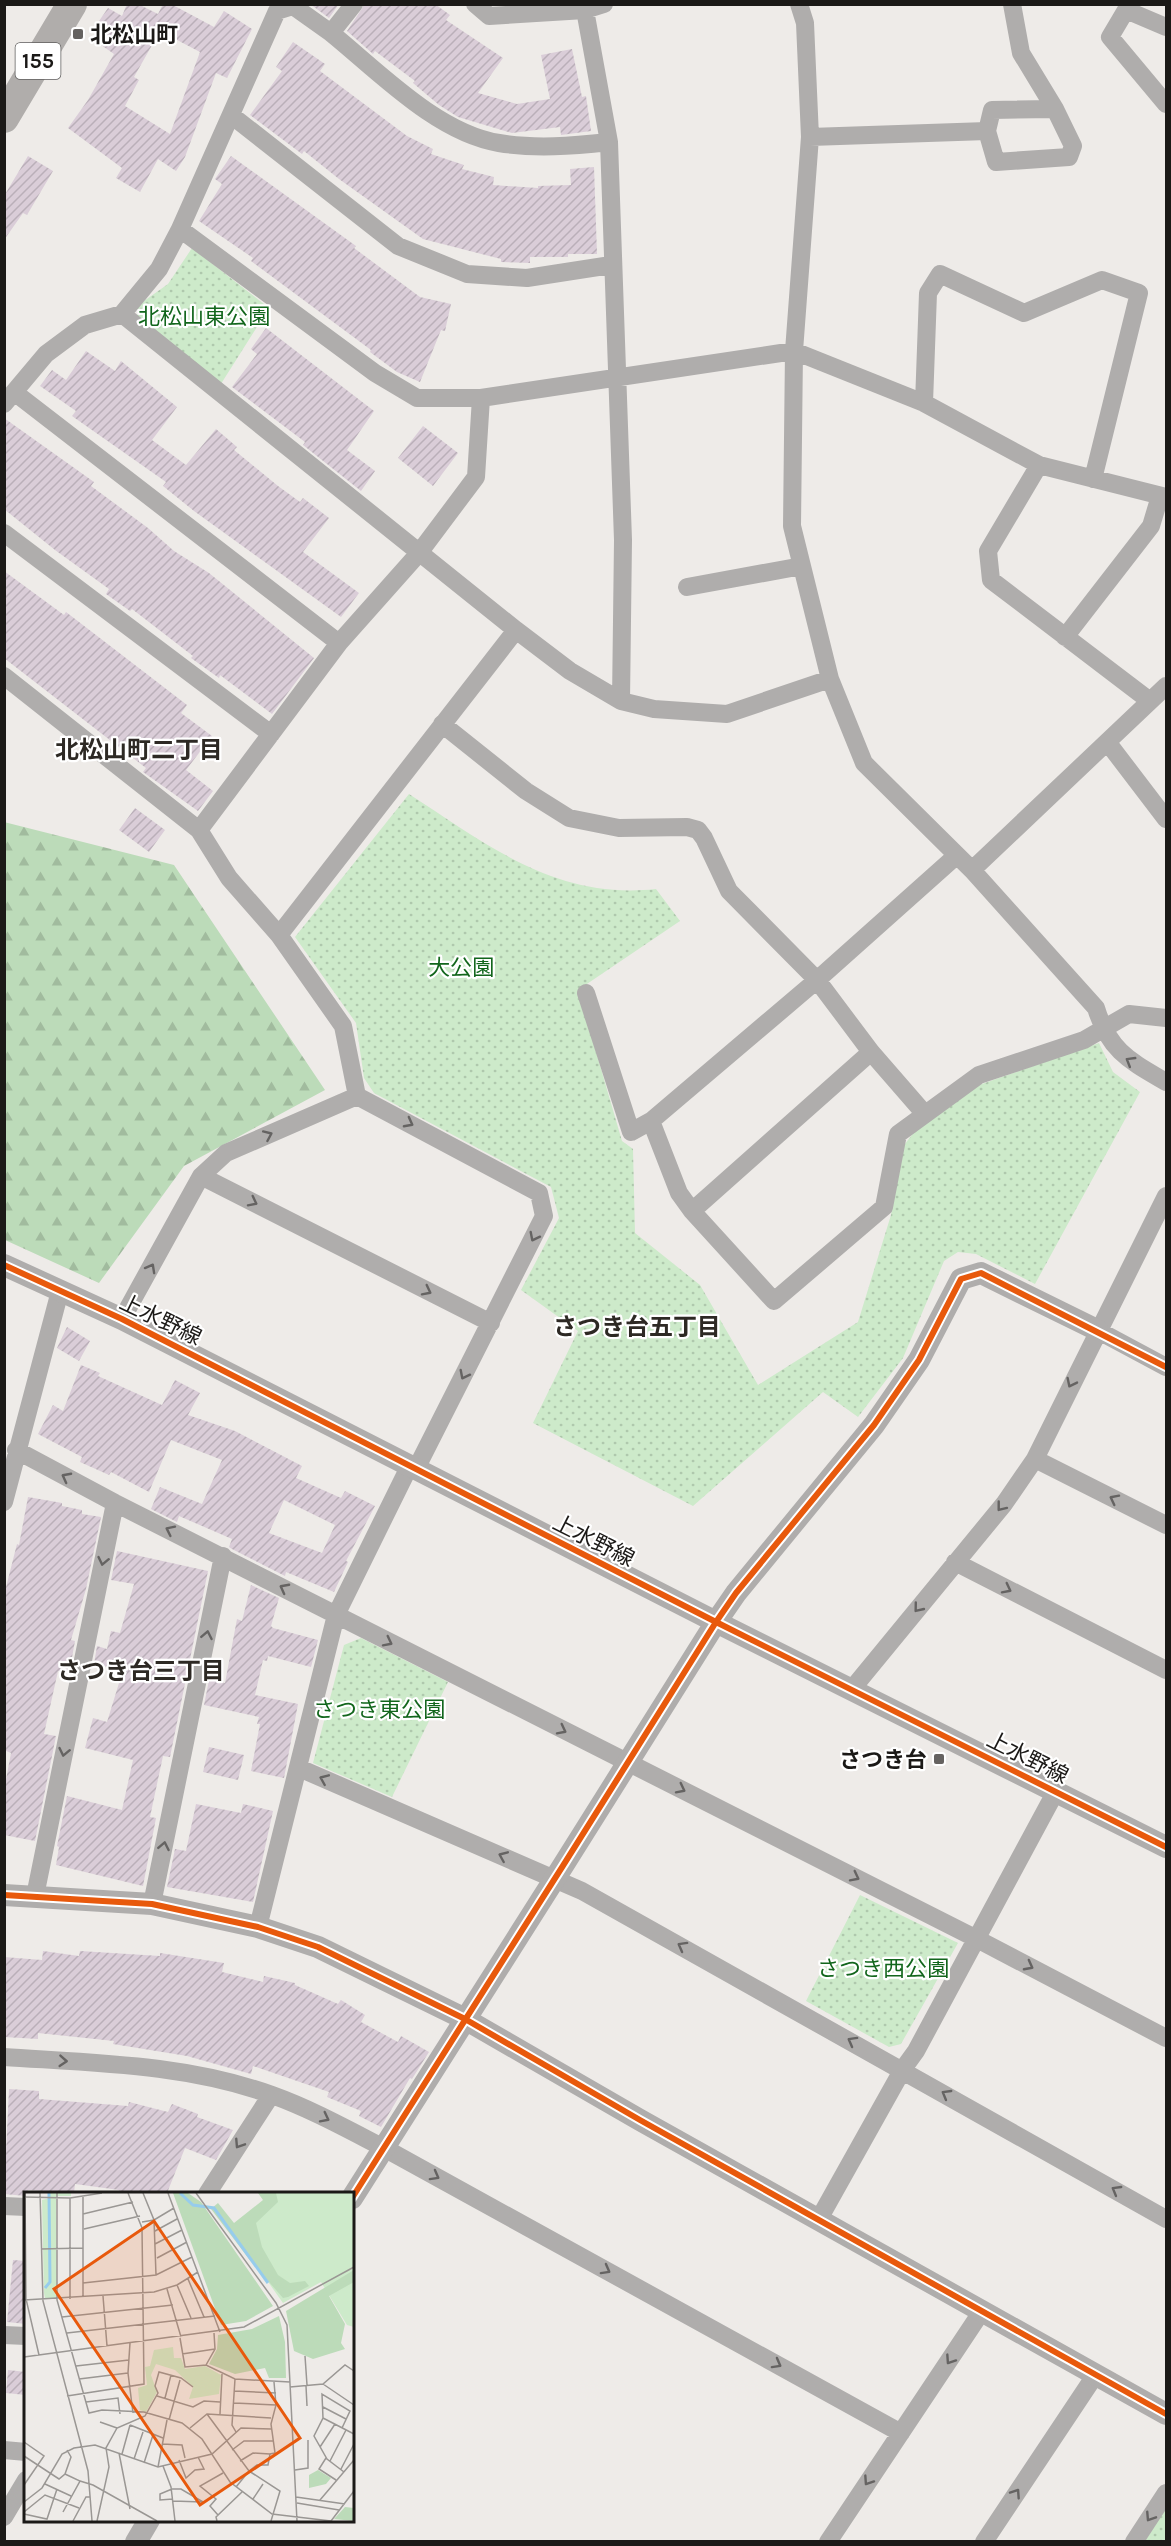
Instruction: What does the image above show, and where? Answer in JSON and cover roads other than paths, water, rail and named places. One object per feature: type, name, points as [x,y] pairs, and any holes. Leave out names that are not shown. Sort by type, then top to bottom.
[{"type":"highway","name":"155","points":[[4,118],[72,4]]},
{"type":"street","points":[[331,33],[354,4]]},
{"type":"street","points":[[475,4],[489,16],[604,4]]},
{"type":"street","points":[[799,4],[805,23],[810,137],[794,351],[792,526],[830,679],[864,764],[972,870],[1096,1008],[1103,1030],[1122,1056],[1167,1082]]},
{"type":"street","points":[[1012,4],[1021,53],[1055,109],[1073,146],[1069,157],[996,162],[987,131],[992,110],[1055,109]]},
{"type":"street","points":[[339,644],[9,398],[46,354],[85,325],[122,314],[159,269],[180,229],[277,11],[293,6],[331,33],[430,113],[462,131],[498,143],[558,147],[609,142]]},
{"type":"street","points":[[584,7],[609,142],[611,265],[623,540],[621,701]]},
{"type":"street","points":[[1167,27],[1126,9],[1110,38],[1167,104]]},
{"type":"street","points":[[231,115],[398,246],[467,274],[528,278],[611,265]]},
{"type":"street","points":[[810,137],[987,131]]},
{"type":"street","points":[[180,229],[375,373],[417,398],[481,398],[794,351],[924,403],[1039,465],[1163,496],[1151,526],[1065,637]]},
{"type":"street","points":[[924,403],[927,293],[940,274],[1024,313],[1102,280],[1139,293],[1093,479]]},
{"type":"street","points":[[122,314],[516,630],[570,670],[621,701],[654,709],[727,714],[830,679]]},
{"type":"street","points":[[199,830],[339,644],[419,553],[476,477],[481,398]]},
{"type":"street","points":[[1039,465],[988,551],[991,580],[1150,701]]},
{"type":"street","points":[[4,533],[271,734]]},
{"type":"street","points":[[687,587],[801,566]]},
{"type":"street","points":[[279,935],[516,630]]},
{"type":"street","points":[[4,676],[199,830],[229,878],[279,935],[343,1026],[357,1096]]},
{"type":"street","points":[[972,870],[1167,686]]},
{"type":"street","points":[[442,724],[526,792],[569,818],[619,828],[687,827],[698,830],[705,838],[729,891],[817,980],[871,1052],[924,1113]]},
{"type":"street","points":[[1108,743],[1167,819]]},
{"type":"street","points":[[586,993],[630,1132],[651,1121],[817,980],[956,856]]},
{"type":"street","points":[[651,1121],[678,1193],[774,1301],[884,1208],[898,1134],[924,1113],[979,1075],[1084,1040],[1129,1014],[1167,1018]]},
{"type":"street","points":[[692,1211],[871,1052]]},
{"type":"street","points":[[122,1319],[201,1176],[226,1154],[357,1096]]},
{"type":"street","points":[[258,1927],[336,1615],[491,1323],[544,1216],[539,1193],[357,1096]]},
{"type":"street","points":[[201,1176],[491,1323]]},
{"type":"street","points":[[852,1689],[1004,1504],[1035,1459],[1097,1330],[1167,1196]]},
{"type":"street","name":"上水野線","points":[[4,1265],[122,1319],[716,1622],[1167,1847]]},
{"type":"street","points":[[354,2195],[465,2019],[557,1880],[716,1622],[736,1593],[874,1425],[919,1360],[961,1279],[981,1273],[1167,1367]]},
{"type":"street","points":[[4,1502],[60,1291]]},
{"type":"street","points":[[16,1450],[115,1503],[1167,2037]]},
{"type":"street","points":[[1035,1459],[1167,1525]]},
{"type":"street","points":[[35,1896],[115,1503]]},
{"type":"street","points":[[152,1904],[223,1556]]},
{"type":"street","points":[[955,1562],[1167,1670]]},
{"type":"street","points":[[299,1768],[582,1891],[1167,2219]]},
{"type":"street","points":[[819,2219],[903,2069],[916,2051],[1056,1791]]},
{"type":"street","points":[[4,1895],[152,1904],[258,1927],[318,1947],[465,2019],[640,2120],[1167,2414]]},
{"type":"street","points":[[4,2057],[161,2068],[272,2095],[313,2112],[384,2148],[901,2433]]},
{"type":"street","points":[[208,2192],[272,2095]]},
{"type":"street","points":[[4,2205],[24,2207]]},
{"type":"street","points":[[828,2541],[982,2311]]},
{"type":"street","points":[[4,2335],[24,2337]]},
{"type":"street","points":[[984,2541],[1096,2374]]},
{"type":"street","points":[[4,2450],[24,2452]]},
{"type":"street","points":[[4,2517],[24,2483]]},
{"type":"street","points":[[1134,2541],[1167,2493]]},
{"type":"street","points":[[136,2541],[148,2522]]},
{"type":"place","name":"北松山町","points":[[78,34]]},
{"type":"place","name":"さつき台","points":[[939,1759]]},
{"type":"district","name":"北松山町二丁目","points":[[139,750]]},
{"type":"district","name":"さつき台五丁目","points":[[637,1327]]},
{"type":"district","name":"さつき台三丁目","points":[[141,1671]]},
{"type":"park label","name":"北松山東公園","points":[[204,316]]},
{"type":"park label","name":"大公園","points":[[461,967]]},
{"type":"park label","name":"さつき東公園","points":[[379,1709]]},
{"type":"park label","name":"さつき西公園","points":[[883,1968]]}]
